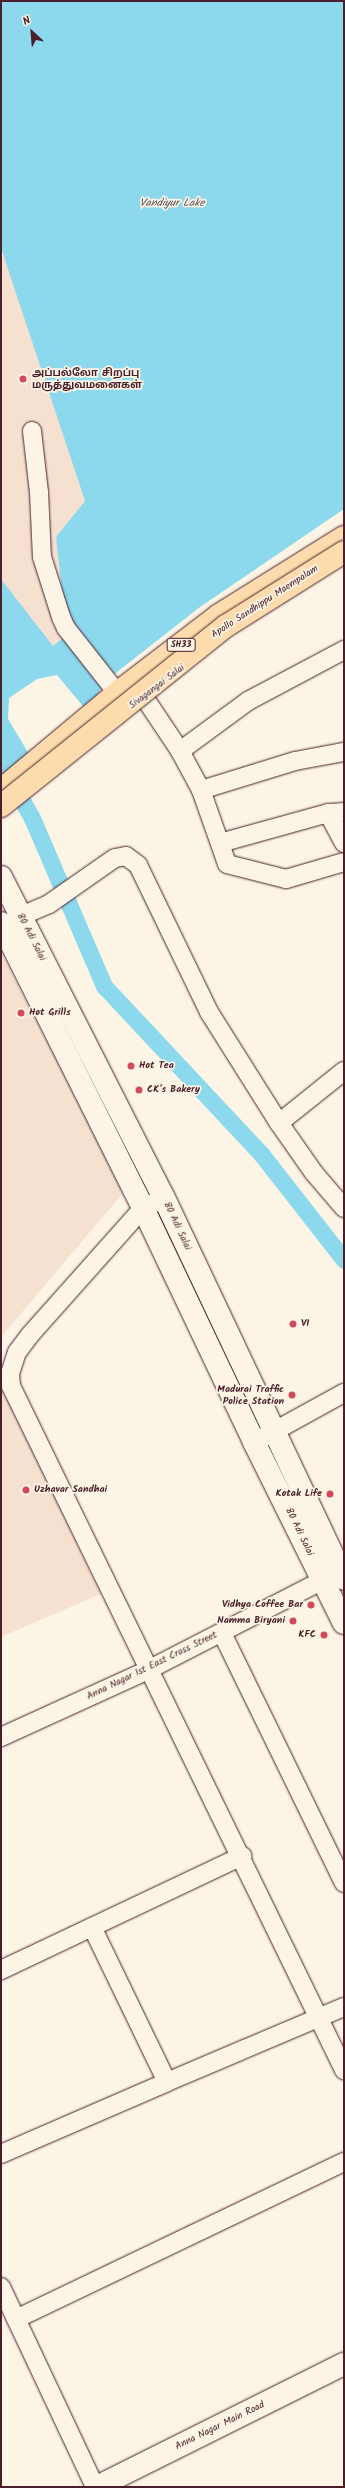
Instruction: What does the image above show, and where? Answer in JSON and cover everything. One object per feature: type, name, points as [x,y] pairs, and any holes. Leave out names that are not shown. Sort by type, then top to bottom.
[{"type":"main road","name":"Sivagangai Salai","points":[[130,699],[219,615],[344,537]]},
{"type":"main road","name":"Apollo Sandhippu Maempalam","points":[[2,808],[222,619],[344,542]]},
{"type":"main road","name":"Apollo Sandhippu Maempalam","points":[[2,808],[226,626],[344,552]]},
{"type":"main road","name":"Sivagangai Salai","points":[[2,808],[35,775],[130,699],[230,631],[344,557]]},
{"type":"main road","name":"Sivagangai Salai","points":[[1,790],[35,775]]},
{"type":"main road","name":"80 Adi Salai","points":[[1,877],[11,920],[143,1208],[254,1442],[338,1575]]},
{"type":"main road","name":"80 Adi Salai","points":[[11,920],[164,1198],[273,1431],[338,1575],[344,1623]]},
{"type":"main road","name":"Anna Nagar Main Road","points":[[96,2487],[344,2364]]},
{"type":"street","points":[[32,431],[39,492],[42,557],[66,628],[130,699],[180,751],[200,790],[227,864],[286,879],[344,862]]},
{"type":"street","points":[[180,751],[248,701],[344,650]]},
{"type":"street","points":[[200,790],[295,760],[344,752]]},
{"type":"street","points":[[220,843],[336,812],[344,843]]},
{"type":"street","points":[[11,920],[49,904],[115,858],[126,856],[138,865],[209,1012],[279,1123],[314,1173],[344,1208]]},
{"type":"street","points":[[279,1123],[344,1071]]},
{"type":"street","points":[[164,1198],[143,1208],[30,1335],[17,1352],[10,1372],[11,1386],[148,1670],[242,1856],[344,2070]]},
{"type":"street","points":[[254,1442],[344,1393]]},
{"type":"street","name":"Anna Nagar 1st East Cross Street","points":[[1,1738],[148,1670],[338,1575]]},
{"type":"street","points":[[222,1633],[344,1884]]},
{"type":"street","points":[[1,1970],[242,1856]]},
{"type":"street","points":[[92,1927],[167,2082]]},
{"type":"street","points":[[1,2154],[167,2082],[320,2019],[344,2007]]},
{"type":"street","points":[[16,2320],[344,2162]]},
{"type":"street","points":[[1,2287],[96,2487]]},
{"type":"shaded area","name":"அப்பல்லோ சிறப்பு மருத்துவமனைகள்","points":[[4,256],[85,502],[56,537],[75,628],[53,647],[1,579],[1,257]]},
{"type":"shaded area","points":[[1,952],[124,1192],[1,1337]]},
{"type":"shaded area","name":"Uzhavar Sandhai","points":[[1,1387],[101,1594],[1,1637]]},
{"type":"water","name":"Vandiyur Lake","points":[[1,1],[344,1],[344,509],[200,607],[117,672],[101,689],[87,711],[57,675],[37,679],[9,698],[8,719],[41,774],[1,802],[1,579],[53,646],[75,628],[67,618],[62,593],[56,537],[85,501],[1,248]]},
{"type":"waterway","points":[[1,775],[18,793],[32,818],[104,986],[262,1155],[344,1260]]},
{"type":"place","name":"அப்பல்லோ சிறப்பு மருத்துவமனைகள்","points":[[23,379]]},
{"type":"place","name":"Hot Grills","points":[[21,1013]]},
{"type":"place","name":"Hot Tea","points":[[131,1066]]},
{"type":"place","name":"CK's Bakery","points":[[139,1090]]},
{"type":"place","name":"VI","points":[[293,1324]]},
{"type":"place","name":"Madurai Traffic Police Station","points":[[292,1395]]},
{"type":"place","name":"Uzhavar Sandhai","points":[[26,1490]]},
{"type":"place","name":"Kotak Life","points":[[330,1494]]},
{"type":"place","name":"Vidhya Coffee Bar","points":[[311,1605]]},
{"type":"place","name":"Namma Biryani","points":[[293,1621]]},
{"type":"place","name":"KFC","points":[[324,1635]]}]
